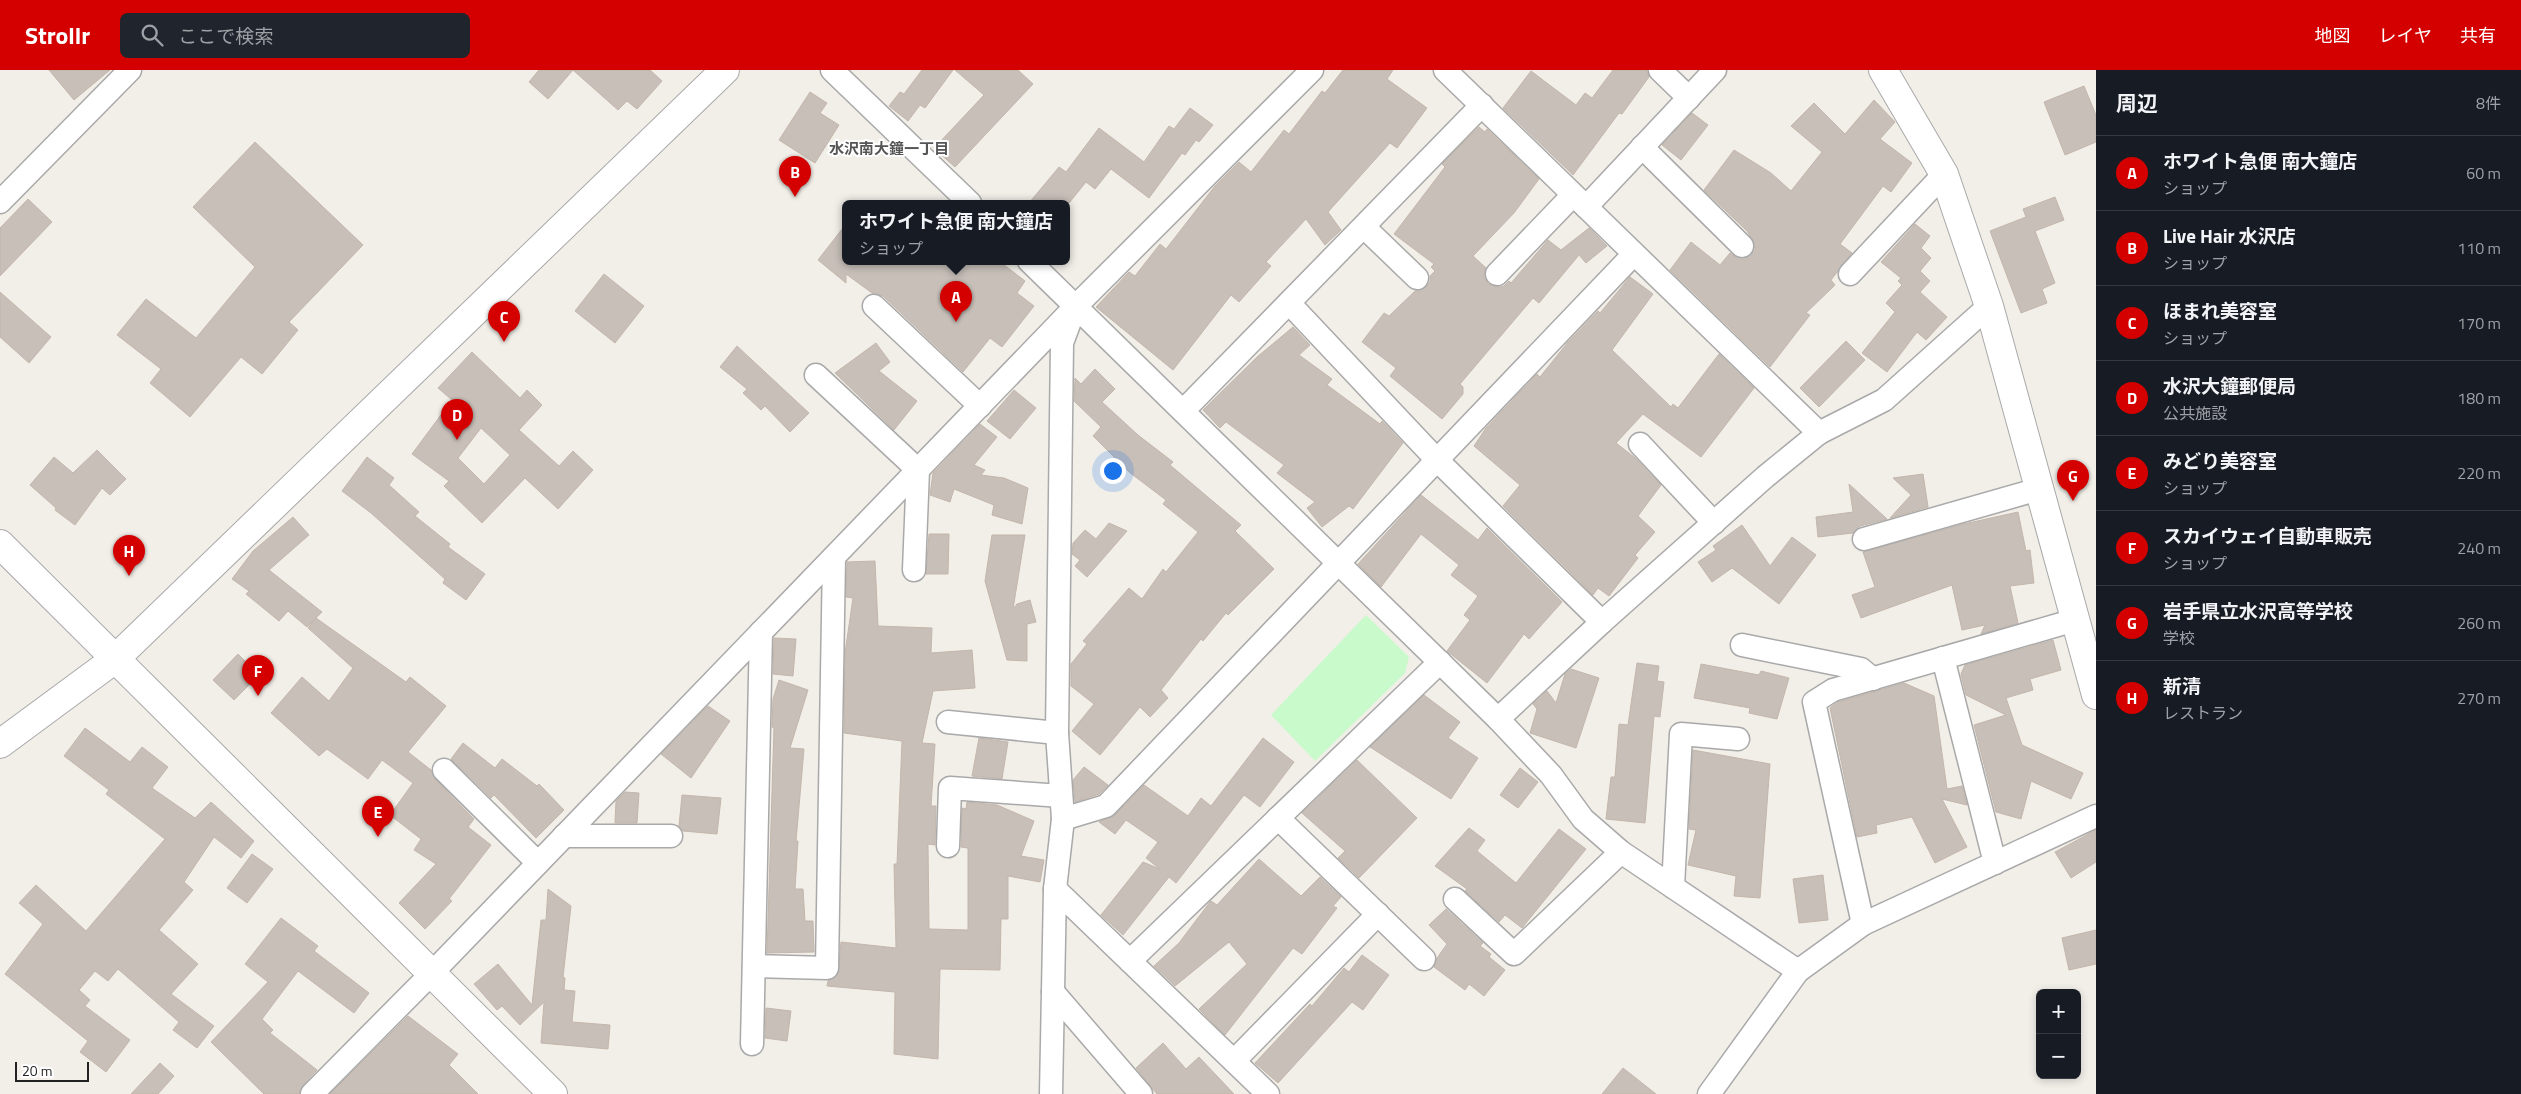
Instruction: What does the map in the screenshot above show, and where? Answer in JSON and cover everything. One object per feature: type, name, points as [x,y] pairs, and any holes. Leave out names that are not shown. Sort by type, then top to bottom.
[{"type":"street","points":[[0,202],[130,70]]},
{"type":"street","points":[[0,744],[114,659],[725,70]]},
{"type":"street","points":[[832,70],[967,200]]},
{"type":"street","points":[[312,1094],[432,973],[1076,306],[1312,70]]},
{"type":"street","points":[[1445,70],[1819,433]]},
{"type":"street","points":[[1660,70],[1689,98]]},
{"type":"street","points":[[1498,274],[1642,147],[1715,70]]},
{"type":"street","points":[[1883,70],[1944,174],[1989,306],[2096,695]]},
{"type":"street","points":[[1183,411],[1482,105]]},
{"type":"street","points":[[1642,147],[1742,246]]},
{"type":"street","points":[[1850,274],[1944,174]]},
{"type":"street","points":[[1364,226],[1417,278]]},
{"type":"street","points":[[1063,819],[1106,806],[1634,254]]},
{"type":"street","points":[[1033,265],[1498,719],[1551,774],[1583,819],[1620,852],[1798,972]]},
{"type":"street","points":[[1289,303],[1437,460],[1602,622]]},
{"type":"street","points":[[874,306],[980,406]]},
{"type":"street","points":[[1051,1094],[1055,889],[1063,819],[1057,733],[1062,343],[1076,306]]},
{"type":"street","points":[[1498,719],[1602,622],[1765,477],[1819,433],[1884,400],[1989,306]]},
{"type":"street","points":[[816,375],[918,470],[914,570]]},
{"type":"street","points":[[1640,444],[1714,523]]},
{"type":"street","points":[[1864,539],[2039,489]]},
{"type":"street","points":[[0,544],[553,1094]]},
{"type":"street","points":[[754,966],[827,968],[834,557]]},
{"type":"street","points":[[1863,924],[1814,702],[1833,690],[2075,620]]},
{"type":"street","points":[[752,1044],[761,632]]},
{"type":"street","points":[[1742,645],[1861,669],[1873,679]]},
{"type":"street","points":[[1944,658],[1995,863]]},
{"type":"street","points":[[1130,961],[1440,662]]},
{"type":"street","points":[[948,722],[1057,733]]},
{"type":"street","points":[[1673,888],[1680,734],[1738,739]]},
{"type":"street","points":[[444,770],[538,862]]},
{"type":"street","points":[[948,846],[950,788],[1061,796]]},
{"type":"street","points":[[1709,1094],[1798,972],[1863,924],[2096,816]]},
{"type":"street","points":[[1278,818],[1424,959]]},
{"type":"street","points":[[564,836],[671,836]]},
{"type":"street","points":[[1455,899],[1514,954],[1620,852]]},
{"type":"street","points":[[1055,889],[1268,1094]]},
{"type":"street","points":[[1234,1061],[1378,914]]},
{"type":"street","points":[[1052,992],[1141,1094]]},
{"type":"green space","points":[[1366,615],[1409,657],[1405,673],[1315,761],[1271,715]]},
{"type":"building","points":[[49,70],[110,70],[74,100]]},
{"type":"building","points":[[539,70],[573,70],[548,99],[529,82]]},
{"type":"building","points":[[573,70],[650,70],[662,81],[637,109],[627,101],[618,110]]},
{"type":"building","points":[[922,70],[953,70],[925,108],[920,105],[908,121],[889,106],[900,92],[904,94]]},
{"type":"building","points":[[955,70],[1018,70],[1033,84],[955,167],[938,152],[938,144],[984,95]]},
{"type":"building","points":[[1343,70],[1393,70],[1387,79],[1427,108],[1397,148],[1390,143],[1328,212],[1341,230],[1325,245],[1306,219],[1266,262],[1271,266],[1239,302],[1231,295],[1173,370],[1096,307],[1129,272],[1135,276],[1160,244],[1166,249],[1215,186],[1239,162],[1251,172],[1284,130],[1289,134],[1322,91],[1325,93]]},
{"type":"building","points":[[1613,70],[1647,70],[1649,77],[1622,114],[1619,113],[1573,175],[1503,108],[1531,71],[1576,105],[1585,93],[1592,98]]},
{"type":"building","points":[[2084,86],[2096,115],[2096,142],[2065,155],[2044,102]]},
{"type":"building","points":[[810,92],[827,103],[820,113],[839,125],[815,163],[779,140]]},
{"type":"building","points":[[1874,100],[1895,122],[1880,139],[1912,163],[1891,192],[1883,186],[1840,244],[1852,253],[1831,280],[1835,285],[1806,313],[1810,315],[1770,367],[1670,270],[1691,242],[1720,265],[1730,253],[1738,259],[1745,259],[1755,250],[1754,242],[1747,231],[1704,190],[1734,150],[1771,173],[1791,191],[1822,152],[1791,126],[1814,103],[1845,134]]},
{"type":"building","points":[[1190,108],[1213,125],[1199,142],[1196,140],[1185,155],[1182,153],[1149,198],[1111,169],[1095,189],[1086,182],[1070,202],[1070,200],[1032,200],[1059,167],[1066,172],[1099,128],[1144,162],[1169,126],[1174,129]]},
{"type":"building","points":[[1692,113],[1708,125],[1681,160],[1662,145]]},
{"type":"building","points":[[1479,127],[1485,132],[1487,129],[1539,179],[1514,213],[1473,256],[1486,268],[1484,277],[1488,284],[1500,287],[1509,281],[1511,283],[1548,240],[1561,250],[1589,228],[1607,246],[1586,263],[1579,255],[1539,303],[1533,298],[1460,384],[1463,387],[1463,394],[1442,419],[1390,376],[1396,368],[1362,342],[1384,313],[1389,316],[1415,291],[1426,287],[1430,282],[1430,276],[1435,271],[1431,267],[1434,264],[1394,234],[1445,167],[1442,164]]},
{"type":"building","points":[[255,142],[363,245],[289,322],[298,330],[262,374],[241,357],[190,417],[150,383],[161,369],[117,335],[146,299],[196,338],[255,267],[193,207]]},
{"type":"building","points":[[2055,197],[2064,220],[2035,231],[2055,283],[2042,289],[2047,303],[2021,313],[1990,231],[2026,217],[2023,209]]},
{"type":"building","points":[[28,199],[52,222],[0,276],[0,228]]},
{"type":"building","points":[[1915,224],[1930,236],[1921,248],[1931,258],[1920,271],[1930,281],[1920,292],[1947,317],[1926,340],[1917,332],[1887,372],[1862,353],[1895,312],[1886,303],[1902,285],[1898,281],[1901,278],[1881,262]]},
{"type":"building","points":[[842,229],[842,265],[1004,265],[1025,281],[1017,293],[1034,306],[1002,347],[990,338],[963,372],[883,296],[872,293],[846,274],[846,283],[818,260]]},
{"type":"building","points":[[604,274],[644,306],[615,343],[575,311]]},
{"type":"building","points":[[1630,277],[1653,294],[1612,350],[1671,407],[1673,404],[1678,408],[1719,354],[1754,388],[1701,457],[1643,414],[1616,443],[1634,457],[1661,485],[1638,516],[1655,532],[1635,555],[1638,558],[1609,596],[1598,588],[1593,595],[1503,506],[1520,485],[1474,446],[1486,428],[1537,374],[1540,377],[1568,342],[1598,311],[1600,313]]},
{"type":"building","points":[[0,292],[51,337],[29,363],[0,337]]},
{"type":"building","points":[[1293,327],[1310,345],[1299,355],[1332,379],[1327,385],[1380,424],[1382,421],[1403,443],[1353,509],[1349,506],[1322,527],[1307,508],[1315,502],[1277,473],[1284,465],[1226,422],[1220,428],[1203,410],[1257,357]]},
{"type":"building","points":[[1846,341],[1865,360],[1819,407],[1800,388]]},
{"type":"building","points":[[876,343],[890,362],[879,371],[917,401],[894,430],[835,373]]},
{"type":"building","points":[[737,346],[809,413],[790,432],[765,406],[761,410],[743,393],[747,389],[720,367]]},
{"type":"building","points":[[472,352],[520,398],[527,390],[542,405],[519,430],[559,466],[573,451],[593,470],[558,509],[525,478],[482,523],[444,486],[449,481],[412,454],[452,400],[438,388]],"holes":[[[481,428],[510,455],[484,484],[458,458]]]},
{"type":"building","points":[[1095,369],[1115,389],[1102,402],[1138,435],[1173,462],[1170,465],[1241,525],[1235,531],[1274,569],[1228,615],[1226,613],[1203,641],[1201,639],[1161,690],[1168,698],[1150,717],[1140,707],[1100,755],[1072,731],[1094,704],[1071,686],[1071,664],[1087,644],[1083,641],[1129,588],[1142,599],[1163,569],[1166,572],[1198,532],[1163,504],[1166,500],[1129,472],[1093,436],[1101,427],[1074,401],[1075,378],[1081,384]]},
{"type":"building","points":[[1014,390],[1036,408],[1010,439],[987,421]]},
{"type":"building","points":[[980,424],[997,437],[974,465],[985,470],[981,475],[1004,478],[1028,488],[1022,524],[992,515],[994,505],[954,489],[950,502],[930,495],[933,473]]},
{"type":"building","points":[[97,450],[126,479],[110,495],[102,488],[75,525],[55,510],[56,508],[30,485],[54,457],[73,473]]},
{"type":"building","points":[[367,457],[394,478],[389,485],[419,512],[415,516],[450,544],[448,547],[485,574],[466,600],[443,583],[445,579],[371,513],[342,491]]},
{"type":"building","points":[[1923,474],[1928,507],[1890,518],[1911,495],[1893,478]]},
{"type":"building","points":[[1849,484],[1887,519],[1860,526],[1853,533],[1818,537],[1816,517],[1853,512]]},
{"type":"building","points":[[1421,495],[1478,540],[1487,528],[1562,602],[1529,639],[1524,634],[1487,683],[1447,651],[1470,620],[1464,615],[1478,596],[1451,575],[1459,565],[1421,534],[1381,587],[1358,564]]},
{"type":"building","points":[[2018,512],[2026,551],[2030,550],[2034,583],[2010,586],[2018,623],[1981,634],[1985,625],[1962,630],[1952,585],[1861,618],[1852,595],[1875,587],[1863,552],[1964,524]]},
{"type":"building","points":[[293,517],[309,535],[269,570],[322,612],[307,627],[288,611],[279,621],[246,594],[249,591],[232,579],[253,551]]},
{"type":"building","points":[[1109,523],[1127,531],[1087,577],[1075,566],[1080,560],[1072,554],[1073,543],[1085,530],[1096,539]]},
{"type":"building","points":[[1742,525],[1770,566],[1792,537],[1816,555],[1779,604],[1732,568],[1712,582],[1698,562],[1716,550],[1713,546]]},
{"type":"building","points":[[929,534],[949,534],[948,574],[926,574]]},
{"type":"building","points":[[992,535],[1025,535],[1013,609],[1017,604],[1030,600],[1036,622],[1027,624],[1027,661],[1007,660],[985,581]]},
{"type":"building","points":[[875,561],[878,626],[932,628],[931,653],[972,650],[975,688],[933,691],[922,743],[935,744],[931,806],[936,806],[935,845],[928,844],[929,929],[968,930],[968,848],[961,847],[962,808],[966,809],[967,802],[997,805],[1034,821],[1021,856],[1044,860],[1040,882],[1008,876],[1008,919],[1001,919],[1000,970],[940,969],[938,1059],[894,1054],[895,992],[827,986],[828,981],[838,974],[841,942],[896,948],[894,864],[897,864],[902,741],[844,733],[845,653],[853,598],[846,597],[847,562]]},
{"type":"building","points":[[316,618],[406,682],[410,677],[446,706],[408,752],[431,770],[435,779],[474,819],[468,827],[491,845],[449,899],[452,901],[425,929],[399,903],[436,864],[414,850],[421,839],[390,815],[413,783],[382,760],[368,779],[327,749],[319,756],[271,713],[302,677],[329,701],[353,668],[308,628]]},
{"type":"building","points":[[774,638],[796,639],[793,676],[773,674]]},
{"type":"building","points":[[2053,640],[2061,670],[2030,679],[2033,690],[2006,698],[2022,745],[2083,773],[2071,799],[2031,781],[2021,819],[1996,812],[1974,725],[2006,715],[1966,695],[1961,674],[1965,665]]},
{"type":"building","points":[[238,654],[259,675],[234,700],[213,680]]},
{"type":"building","points":[[1637,663],[1659,666],[1657,681],[1664,682],[1660,717],[1654,716],[1645,823],[1606,819],[1611,777],[1615,777],[1619,724],[1628,725]]},
{"type":"building","points":[[1701,664],[1759,675],[1761,671],[1789,678],[1777,719],[1749,713],[1750,708],[1694,698]]},
{"type":"building","points":[[1571,669],[1599,678],[1576,748],[1530,733],[1537,709],[1533,704],[1547,691],[1556,703],[1565,674]]},
{"type":"building","points":[[779,680],[808,690],[790,748],[804,749],[796,841],[798,841],[795,889],[803,889],[805,921],[813,921],[814,952],[767,953],[774,728],[772,727],[773,699]]},
{"type":"building","points":[[1904,683],[1934,696],[1947,789],[1962,786],[1967,805],[1942,799],[1967,847],[1935,863],[1912,817],[1876,825],[1877,833],[1857,837],[1830,708],[1838,702]]},
{"type":"building","points":[[1424,695],[1460,722],[1448,738],[1478,758],[1451,799],[1370,747]]},
{"type":"building","points":[[708,706],[730,721],[691,778],[661,754]]},
{"type":"building","points":[[85,728],[130,762],[142,747],[168,767],[152,788],[195,818],[211,802],[254,841],[241,858],[214,837],[184,882],[193,890],[159,930],[198,964],[171,994],[214,1026],[197,1048],[173,1030],[179,1022],[118,969],[108,981],[95,971],[79,990],[90,1000],[85,1006],[130,1040],[106,1072],[80,1052],[88,1041],[5,974],[43,924],[19,903],[36,885],[86,931],[165,839],[106,794],[109,790],[64,756]]},
{"type":"building","points":[[979,738],[1008,742],[1002,779],[972,776]]},
{"type":"building","points":[[1263,738],[1294,762],[1260,807],[1244,795],[1176,883],[1169,877],[1123,935],[1101,915],[1143,862],[1160,869],[1146,858],[1158,842],[1126,820],[1115,834],[1099,822],[1115,815],[1144,785],[1188,816],[1201,798],[1211,806]]},
{"type":"building","points":[[463,743],[495,768],[502,759],[537,786],[539,784],[564,810],[536,838],[494,795],[491,798],[451,759]]},
{"type":"building","points":[[1693,750],[1770,764],[1760,898],[1734,896],[1736,876],[1688,865],[1696,830],[1689,829]]},
{"type":"building","points":[[1357,760],[1417,818],[1359,878],[1338,858],[1345,851],[1302,813]]},
{"type":"building","points":[[1084,767],[1108,785],[1099,794],[1075,802],[1073,780]]},
{"type":"building","points":[[1520,768],[1538,782],[1518,808],[1500,795]]},
{"type":"building","points":[[625,792],[639,793],[637,823],[615,823],[616,801]]},
{"type":"building","points":[[682,795],[721,798],[717,834],[683,831],[679,826]]},
{"type":"building","points":[[1469,828],[1485,840],[1477,851],[1516,883],[1559,829],[1586,849],[1522,928],[1505,915],[1499,922],[1465,891],[1467,889],[1435,866]]},
{"type":"building","points":[[2096,830],[2096,862],[2071,878],[2055,852]]},
{"type":"building","points":[[252,854],[273,869],[247,903],[227,888]]},
{"type":"building","points":[[1259,859],[1301,896],[1320,877],[1341,897],[1333,906],[1337,908],[1302,954],[1293,948],[1225,1035],[1199,1009],[1247,964],[1229,942],[1175,986],[1154,966],[1179,943],[1210,902],[1217,905]]},
{"type":"building","points":[[1823,875],[1828,920],[1799,923],[1793,879]]},
{"type":"building","points":[[548,889],[571,906],[563,977],[565,978],[564,990],[575,991],[572,1022],[610,1025],[608,1049],[541,1043],[544,1002],[520,1025],[502,1006],[497,1010],[474,984],[498,964],[532,1005],[541,920],[546,920]]},
{"type":"building","points":[[1446,909],[1483,943],[1480,946],[1491,954],[1489,957],[1505,970],[1484,996],[1469,984],[1465,990],[1434,967],[1437,958],[1447,944],[1429,925]]},
{"type":"building","points":[[281,918],[318,946],[314,951],[369,993],[354,1013],[298,971],[262,1019],[273,1030],[270,1033],[317,1070],[303,1085],[299,1094],[264,1094],[211,1042],[268,982],[245,964]]},
{"type":"building","points":[[2096,930],[2096,964],[2069,970],[2062,938]]},
{"type":"building","points":[[1362,955],[1389,975],[1363,1010],[1352,1002],[1278,1083],[1255,1063],[1310,1004],[1312,1006],[1344,968],[1349,972]]},
{"type":"building","points":[[766,1008],[791,1011],[787,1041],[765,1038]]},
{"type":"building","points":[[408,1016],[458,1054],[449,1065],[478,1094],[330,1094]]},
{"type":"building","points":[[1163,1043],[1186,1069],[1199,1057],[1234,1094],[1157,1094],[1136,1068]]},
{"type":"building","points":[[160,1063],[174,1076],[158,1094],[131,1094]]},
{"type":"building","points":[[1623,1068],[1656,1094],[1602,1094]]},
{"type":"place","name":"Live Hair 水沢店","points":[[795,197]]},
{"type":"place","name":"ホワイト急便 南大鐘店","points":[[956,322]]},
{"type":"place","name":"ほまれ美容室","points":[[504,342]]},
{"type":"place","name":"水沢大鐘郵便局","points":[[457,440]]},
{"type":"place","name":"岩手県立水沢高等学校","points":[[2073,501]]},
{"type":"place","name":"新清","points":[[129,576]]},
{"type":"place","name":"スカイウェイ自動車販売","points":[[258,696]]},
{"type":"place","name":"みどり美容室","points":[[378,837]]},
{"type":"district","name":"水沢南大鐘一丁目","points":[[889,148]]}]
